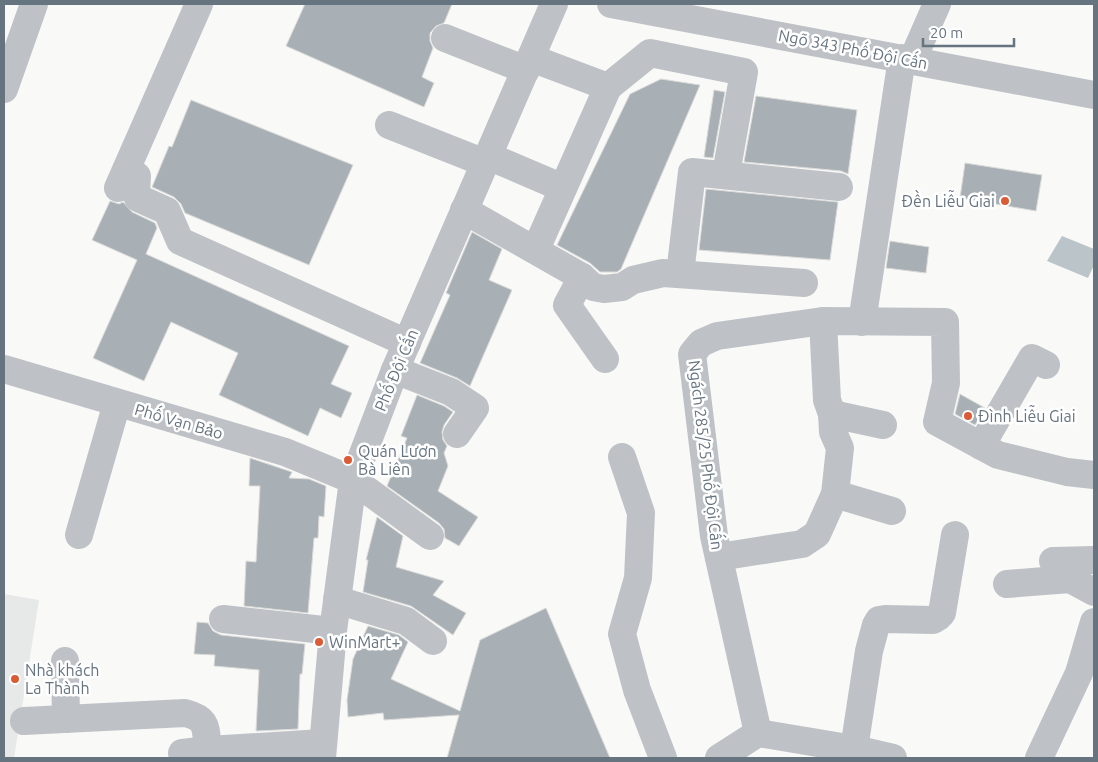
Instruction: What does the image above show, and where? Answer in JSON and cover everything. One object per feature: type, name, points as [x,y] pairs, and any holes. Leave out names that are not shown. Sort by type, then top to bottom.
[{"type":"street","points":[[4,89],[34,4]]},
{"type":"street","points":[[199,4],[128,182],[138,198],[167,211],[180,242],[407,343]]},
{"type":"street","name":"Phố Đội Cấn","points":[[322,751],[333,631],[353,480],[395,370],[554,4]]},
{"type":"street","name":"Ngõ 343 Phố Đội Cấn","points":[[611,4],[1094,95]]},
{"type":"street","points":[[862,322],[884,185],[890,131],[907,59],[937,4]]},
{"type":"street","points":[[445,38],[608,87]]},
{"type":"street","points":[[541,238],[608,87],[650,53],[744,72],[726,174]]},
{"type":"street","points":[[388,125],[563,188]]},
{"type":"street","points":[[680,274],[692,172],[839,186]]},
{"type":"street","points":[[464,210],[582,277],[593,287],[612,289],[622,287],[633,280],[663,273],[804,283]]},
{"type":"street","points":[[582,277],[567,305],[605,359]]},
{"type":"street","points":[[719,558],[802,544],[817,534],[836,494],[840,448],[833,432],[832,414],[827,400],[823,321]]},
{"type":"street","name":"Ngách 285/25 Phố Đội Cấn","points":[[758,734],[714,536],[692,354],[701,343],[717,336],[823,321],[945,322],[946,383],[936,422],[981,446]]},
{"type":"street","points":[[1046,364],[1032,358],[981,446],[998,455],[1067,472],[1094,475]]},
{"type":"street","name":"Phố Vạn Bảo","points":[[4,369],[285,452],[353,480],[430,536]]},
{"type":"street","points":[[395,370],[451,392],[475,408],[457,434]]},
{"type":"street","points":[[79,535],[117,403]]},
{"type":"street","points":[[832,414],[883,425]]},
{"type":"street","points":[[622,457],[640,513],[638,578],[622,634],[637,690],[663,758]]},
{"type":"street","points":[[836,494],[892,511]]},
{"type":"street","points":[[854,749],[869,651],[876,625],[879,620],[885,618],[933,620],[938,617],[942,612],[955,534]]},
{"type":"street","points":[[1053,561],[1094,560]]},
{"type":"street","points":[[1007,584],[1070,580],[1094,592]]},
{"type":"street","points":[[337,600],[406,621],[433,641]]},
{"type":"street","points":[[223,619],[333,631]]},
{"type":"street","points":[[1039,758],[1087,676],[1094,622]]},
{"type":"street","points":[[65,661],[66,719]]},
{"type":"street","points":[[24,721],[185,713],[197,716],[205,724],[208,750]]},
{"type":"street","points":[[719,758],[758,734],[854,749],[893,758]]},
{"type":"street","points":[[183,758],[182,753],[208,750],[322,751]]},
{"type":"shaded area","points":[[1062,236],[1094,249],[1094,265],[1088,278],[1047,261]]},
{"type":"shaded area","name":"Nhà khách La Thành","points":[[4,594],[39,600],[14,758],[4,758]]},
{"type":"building","points":[[305,4],[452,4],[444,23],[436,26],[430,33],[430,41],[433,48],[422,77],[434,83],[424,107],[286,46]]},
{"type":"building","points":[[661,79],[700,85],[621,269],[617,272],[600,272],[590,263],[557,245],[630,94]]},
{"type":"building","points":[[714,90],[725,92],[713,158],[704,157]]},
{"type":"building","points":[[756,96],[857,110],[848,174],[841,171],[744,162]]},
{"type":"building","points":[[191,100],[353,165],[309,265],[185,213],[181,204],[174,197],[152,187],[169,146],[172,147]]},
{"type":"building","name":"Đền Liễu Giai","points":[[965,163],[1042,175],[1036,211],[960,198]]},
{"type":"building","points":[[706,189],[838,202],[830,260],[699,250]]},
{"type":"building","points":[[110,201],[119,204],[123,202],[132,212],[155,223],[157,228],[146,254],[349,346],[331,384],[352,393],[341,418],[320,408],[308,436],[219,395],[238,353],[171,322],[144,381],[93,358],[137,260],[92,240]]},
{"type":"building","points":[[472,232],[502,249],[489,280],[512,290],[470,386],[457,378],[420,363],[450,295],[446,293]]},
{"type":"building","points":[[890,241],[929,247],[926,273],[886,268]]},
{"type":"building","points":[[960,394],[985,408],[975,425],[955,414]]},
{"type":"building","points":[[417,395],[444,406],[453,412],[444,425],[442,432],[443,440],[447,446],[444,453],[448,466],[438,491],[478,517],[459,546],[445,538],[444,529],[439,523],[387,486],[407,438],[401,436]]},
{"type":"building","points":[[250,458],[292,472],[289,478],[309,479],[326,486],[324,517],[319,516],[318,538],[314,538],[308,613],[244,606],[246,561],[256,562],[260,486],[249,486]]},
{"type":"building","points":[[377,517],[403,536],[396,567],[444,581],[433,595],[466,613],[453,635],[411,606],[363,592],[368,560],[366,560]]},
{"type":"building","points":[[546,608],[610,758],[447,758],[459,715],[384,720],[383,713],[348,717],[347,700],[353,659],[368,626],[399,635],[408,642],[391,679],[460,711],[480,640]]},
{"type":"building","points":[[197,622],[208,623],[213,631],[221,635],[305,644],[302,674],[300,674],[298,729],[256,731],[259,670],[214,666],[215,655],[194,654]]},
{"type":"place","name":"Đền Liễu Giai","points":[[1005,201]]},
{"type":"place","name":"Đình Liễu Giai","points":[[968,416]]},
{"type":"place","name":"Quán Lươn Bà Liên","points":[[348,460]]},
{"type":"place","name":"WinMart+","points":[[319,642]]},
{"type":"place","name":"Nhà khách La Thành","points":[[15,679]]}]
